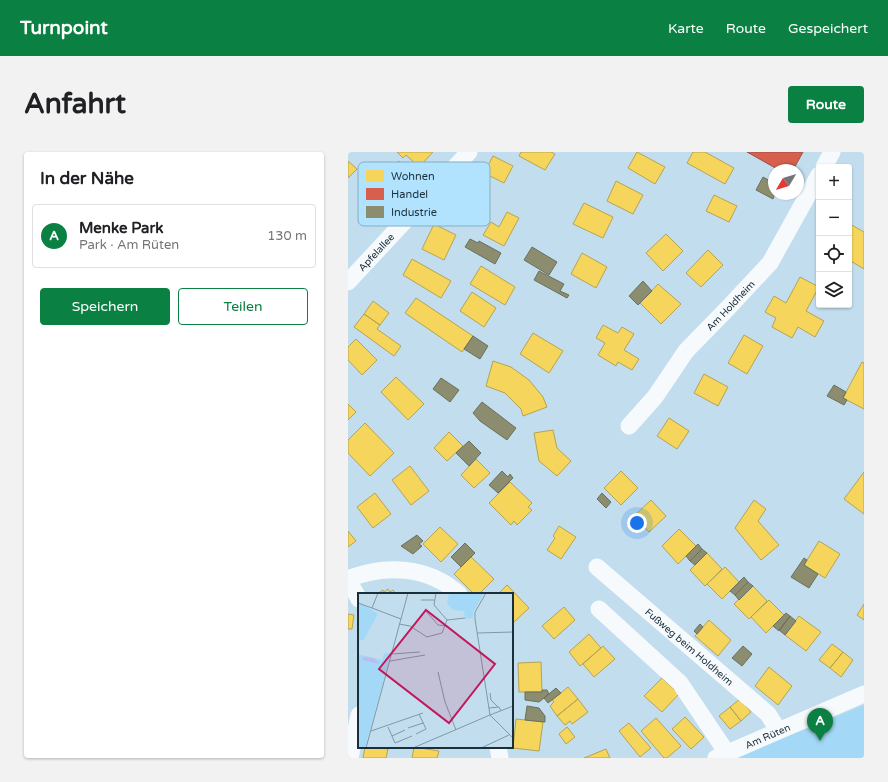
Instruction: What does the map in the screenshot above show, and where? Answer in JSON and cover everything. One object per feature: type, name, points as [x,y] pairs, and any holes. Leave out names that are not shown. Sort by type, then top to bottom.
[{"type":"street","name":"Apfelallee","points":[[460,162],[469,152]]},
{"type":"street","points":[[826,164],[832,152]]},
{"type":"street","name":"Am Holdheim","points":[[629,426],[655,397],[686,351],[727,310],[770,263],[816,180]]},
{"type":"street","name":"Apfelallee","points":[[348,282],[400,226]]},
{"type":"street","name":"Fußweg beim Holdheim","points":[[597,567],[768,714],[778,730]]},
{"type":"street","points":[[358,597],[348,580],[366,571],[386,569],[409,570],[435,578],[458,593]]},
{"type":"street","points":[[599,609],[680,683],[721,755]]},
{"type":"street","name":"Am Rüten","points":[[721,755],[864,694]]},
{"type":"street","points":[[350,758],[358,720]]},
{"type":"street","points":[[498,748],[500,758]]},
{"type":"shaded area","points":[[864,705],[864,758],[735,758]]},
{"type":"building: Wohnen","points":[[397,152],[433,152],[424,162],[414,162],[406,155],[403,158]]},
{"type":"building: Wohnen","points":[[521,152],[551,152],[555,154],[545,170],[519,156]]},
{"type":"building: Wohnen","points":[[637,152],[665,167],[655,184],[628,168]]},
{"type":"building: Wohnen","points":[[693,152],[705,152],[734,168],[725,184],[687,163]]},
{"type":"building: Wohnen","points":[[493,156],[513,166],[504,183],[490,176],[490,162]]},
{"type":"building: Wohnen","points":[[348,161],[357,169],[348,178]]},
{"type":"building: Wohnen","points":[[616,181],[643,195],[633,214],[607,201]]},
{"type":"building: Wohnen","points":[[714,195],[737,206],[729,222],[706,211]]},
{"type":"building: Wohnen","points":[[584,203],[613,217],[603,238],[573,224]]},
{"type":"building: Wohnen","points":[[507,212],[519,218],[504,246],[483,235],[490,226],[491,222],[499,227]]},
{"type":"building: Wohnen","points":[[852,225],[864,232],[864,269],[852,262]]},
{"type":"building: Wohnen","points":[[433,226],[438,226],[456,235],[444,260],[422,249]]},
{"type":"building: Wohnen","points":[[666,234],[683,251],[663,271],[646,253]]},
{"type":"building: Wohnen","points":[[708,250],[723,265],[701,287],[686,273]]},
{"type":"building: Wohnen","points":[[582,253],[607,267],[596,288],[571,274]]},
{"type":"building: Wohnen","points":[[412,259],[451,281],[441,298],[403,275]]},
{"type":"building: Wohnen","points":[[481,266],[515,287],[505,305],[470,284]]},
{"type":"building: Wohnen","points":[[800,277],[816,285],[816,293],[806,311],[824,321],[815,337],[798,327],[792,338],[772,327],[776,318],[765,312],[774,296],[786,303]]},
{"type":"building: Wohnen","points":[[658,284],[681,304],[661,324],[640,303]]},
{"type":"building: Wohnen","points":[[472,292],[496,308],[484,327],[460,311]]},
{"type":"building: Wohnen","points":[[416,298],[473,336],[462,352],[405,313]]},
{"type":"building: Wohnen","points":[[373,301],[389,313],[380,325],[364,314]]},
{"type":"building: Wohnen","points":[[364,314],[380,325],[377,329],[401,346],[394,356],[354,327]]},
{"type":"building: Wohnen","points":[[603,325],[618,333],[622,327],[634,334],[624,350],[639,359],[632,370],[618,362],[616,366],[598,355],[605,343],[596,338]]},
{"type":"building: Wohnen","points":[[533,333],[563,351],[549,373],[520,354]]},
{"type":"building: Wohnen","points":[[744,335],[763,346],[747,374],[728,363]]},
{"type":"building: Wohnen","points":[[356,339],[377,360],[362,375],[348,360],[348,347]]},
{"type":"building: Wohnen","points":[[493,361],[511,367],[529,380],[543,397],[547,407],[523,416],[521,409],[505,393],[486,386]]},
{"type":"building: Wohnen","points":[[862,362],[864,363],[864,409],[843,398]]},
{"type":"building: Wohnen","points":[[704,374],[728,387],[718,406],[694,393]]},
{"type":"building: Wohnen","points":[[396,377],[424,404],[408,420],[381,392]]},
{"type":"building: Wohnen","points":[[348,404],[356,412],[348,420]]},
{"type":"building: Wohnen","points":[[669,418],[689,431],[677,449],[657,436]]},
{"type":"building: Wohnen","points":[[365,423],[394,453],[370,476],[348,453],[348,440]]},
{"type":"building: Wohnen","points":[[553,430],[557,448],[571,461],[557,476],[539,461],[534,433]]},
{"type":"building: Wohnen","points":[[449,432],[463,446],[447,461],[434,448]]},
{"type":"building: Wohnen","points":[[476,459],[490,473],[474,488],[461,475]]},
{"type":"building: Wohnen","points":[[410,466],[429,491],[411,505],[392,480]]},
{"type":"building: Wohnen","points":[[621,471],[638,488],[621,505],[604,488]]},
{"type":"building: Wohnen","points":[[864,472],[864,514],[844,499]]},
{"type":"building: Wohnen","points":[[510,482],[532,503],[528,507],[532,510],[517,525],[514,521],[511,525],[489,503]]},
{"type":"building: Wohnen","points":[[375,493],[391,514],[373,528],[357,507]]},
{"type":"building: Wohnen","points":[[651,500],[666,516],[649,532],[634,516]]},
{"type":"building: Wohnen","points":[[754,500],[766,509],[758,521],[779,545],[761,560],[735,528]]},
{"type":"building: Wohnen","points":[[559,526],[576,537],[561,559],[547,550],[555,538],[553,536]]},
{"type":"building: Wohnen","points":[[440,527],[458,544],[441,562],[423,544]]},
{"type":"building: Wohnen","points":[[679,529],[696,546],[678,564],[662,546]]},
{"type":"building: Wohnen","points":[[348,531],[356,541],[348,547]]},
{"type":"building: Wohnen","points":[[819,541],[840,554],[825,578],[804,565]]},
{"type":"building: Wohnen","points":[[707,553],[722,569],[705,586],[690,570]]},
{"type":"building: Wohnen","points":[[471,557],[494,579],[480,593],[473,593],[454,574]]},
{"type":"building: Wohnen","points":[[725,567],[739,582],[722,599],[707,584]]},
{"type":"building: Wohnen","points":[[507,585],[529,608],[513,623],[513,593],[499,593]]},
{"type":"building: Wohnen","points":[[753,586],[767,601],[749,619],[734,604]]},
{"type":"building: Wohnen","points":[[388,589],[390,592],[393,590],[395,593],[378,593],[383,590],[384,592]]},
{"type":"building: Wohnen","points":[[769,600],[784,615],[766,633],[751,617]]},
{"type":"building: Wohnen","points":[[864,604],[864,620],[857,615]]},
{"type":"building: Wohnen","points":[[564,607],[575,620],[554,639],[542,626]]},
{"type":"building: Wohnen","points":[[348,614],[354,615],[352,629],[348,629]]},
{"type":"building: Wohnen","points":[[799,616],[821,632],[806,651],[785,635]]},
{"type":"building: Wohnen","points":[[709,620],[731,640],[718,656],[695,636]]},
{"type":"building: Wohnen","points":[[589,634],[601,648],[580,666],[569,652]]},
{"type":"building: Wohnen","points":[[832,644],[843,652],[830,668],[819,660]]},
{"type":"building: Wohnen","points":[[603,646],[615,659],[594,677],[583,664]]},
{"type":"building: Wohnen","points":[[843,652],[853,660],[841,677],[830,668]]},
{"type":"building: Wohnen","points":[[541,662],[542,692],[519,692],[518,663]]},
{"type":"building: Wohnen","points":[[769,667],[792,686],[778,705],[755,686]]},
{"type":"building: Wohnen","points":[[662,678],[679,694],[662,712],[644,696]]},
{"type":"building: Wohnen","points":[[568,687],[578,699],[557,716],[550,706],[554,702],[552,700]]},
{"type":"building: Wohnen","points":[[578,699],[588,712],[572,724],[570,721],[565,725],[557,716]]},
{"type":"building: Wohnen","points":[[740,699],[751,712],[741,721],[730,707]]},
{"type":"building: Wohnen","points":[[730,707],[741,721],[730,729],[719,716]]},
{"type":"building: Wohnen","points":[[685,717],[704,737],[691,749],[672,729]]},
{"type":"building: Wohnen","points":[[656,718],[681,746],[667,758],[664,758],[641,731]]},
{"type":"building: Wohnen","points":[[516,719],[543,722],[539,751],[513,748]]},
{"type":"building: Wohnen","points":[[629,723],[651,748],[640,757],[619,731]]},
{"type":"building: Wohnen","points":[[567,727],[575,737],[566,744],[559,734]]},
{"type":"building: Wohnen","points":[[365,748],[388,749],[386,758],[363,758]]},
{"type":"building: Wohnen","points":[[414,748],[439,751],[437,758],[412,758]]},
{"type":"building: Wohnen","points":[[606,749],[610,758],[584,758]]},
{"type":"building: Handel","points":[[747,152],[803,152],[796,164],[768,164]]},
{"type":"building: Industrie","points":[[763,177],[768,180],[768,196],[756,190]]},
{"type":"building: Industrie","points":[[470,239],[478,243],[479,241],[501,253],[495,264],[465,247]]},
{"type":"building: Industrie","points":[[532,247],[557,262],[549,275],[524,260]]},
{"type":"building: Industrie","points":[[539,271],[564,284],[560,291],[569,295],[567,298],[534,280]]},
{"type":"building: Industrie","points":[[643,281],[652,291],[638,305],[629,296]]},
{"type":"building: Industrie","points":[[473,336],[488,346],[480,359],[464,349]]},
{"type":"building: Industrie","points":[[441,378],[459,390],[450,402],[433,389]]},
{"type":"building: Industrie","points":[[834,385],[846,392],[843,398],[847,400],[844,405],[827,396]]},
{"type":"building: Industrie","points":[[482,402],[516,428],[507,440],[480,421],[473,413]]},
{"type":"building: Industrie","points":[[469,441],[481,453],[469,466],[456,453]]},
{"type":"building: Industrie","points":[[502,471],[508,477],[510,474],[513,478],[498,493],[489,485]]},
{"type":"building: Industrie","points":[[602,493],[611,502],[606,508],[597,499]]},
{"type":"building: Industrie","points":[[417,535],[423,541],[419,544],[422,546],[413,554],[401,546]]},
{"type":"building: Industrie","points":[[465,543],[475,553],[461,567],[451,557]]},
{"type":"building: Industrie","points":[[698,544],[702,549],[690,561],[686,556]]},
{"type":"building: Industrie","points":[[702,549],[707,553],[695,565],[690,561]]},
{"type":"building: Industrie","points":[[804,558],[807,560],[804,565],[818,574],[809,588],[791,577]]},
{"type":"building: Industrie","points":[[744,577],[748,582],[735,595],[730,591]]},
{"type":"building: Industrie","points":[[748,582],[753,586],[739,600],[735,595]]},
{"type":"building: Industrie","points":[[786,613],[790,616],[779,631],[773,626]]},
{"type":"building: Industrie","points":[[790,616],[796,621],[785,635],[779,630]]},
{"type":"building: Industrie","points":[[700,624],[703,627],[697,634],[694,631]]},
{"type":"building: Industrie","points":[[743,646],[752,654],[742,666],[732,658]]},
{"type":"building: Industrie","points":[[556,688],[561,693],[548,703],[544,698]]},
{"type":"building: Industrie","points":[[542,690],[547,690],[549,694],[539,702],[525,700],[525,692],[542,692]]},
{"type":"building: Industrie","points":[[527,706],[539,708],[545,716],[545,722],[525,720]]},
{"type":"place","name":"Menke Park","points":[[820,741]]}]
